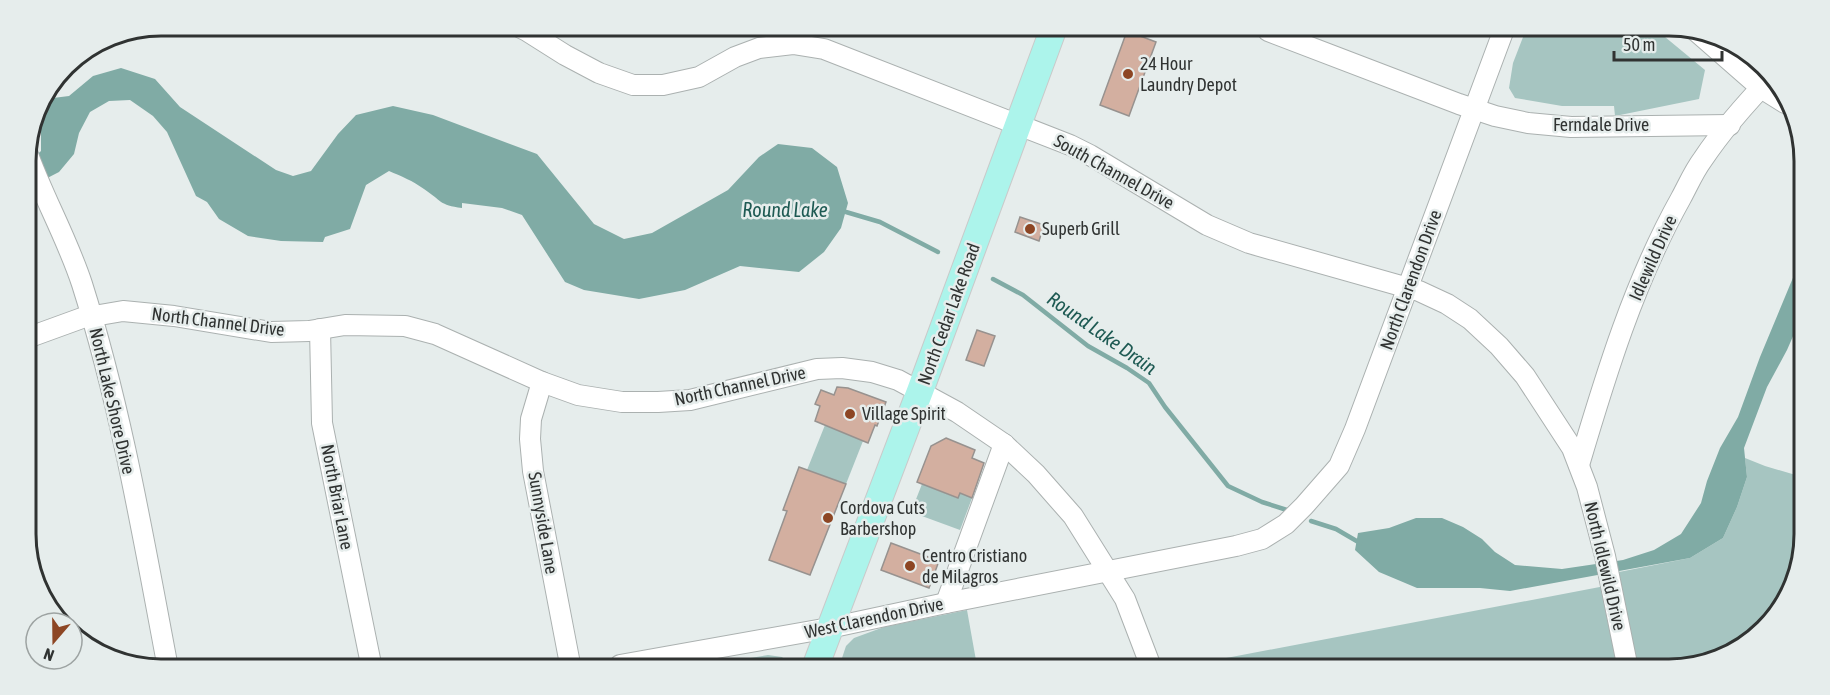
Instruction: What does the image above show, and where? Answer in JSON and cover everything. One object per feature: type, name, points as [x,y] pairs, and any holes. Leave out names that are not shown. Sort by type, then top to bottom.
[{"type":"main road","name":"North Cedar Lake Road","points":[[818,659],[1051,36]]},
{"type":"street","name":"South Channel Drive","points":[[545,36],[564,55],[599,73],[633,85],[663,85],[699,77],[735,57],[759,48],[794,44],[824,49],[1070,145],[1207,225],[1250,243],[1408,288],[1447,304],[1470,319],[1499,346],[1525,376],[1572,448],[1579,465]]},
{"type":"street","name":"Ferndale Drive","points":[[1282,36],[1474,109],[1528,123],[1571,127],[1730,125]]},
{"type":"street","name":"North Clarendon Drive","points":[[1296,514],[1339,466],[1355,429],[1501,36]]},
{"type":"street","points":[[1715,45],[1763,78]]},
{"type":"street","name":"Idlewild Drive","points":[[1579,465],[1600,394],[1644,275],[1668,220],[1702,159],[1766,82]]},
{"type":"street","name":"North Lake Shore Drive","points":[[36,173],[81,281],[92,316],[116,408],[165,659]]},
{"type":"street","name":"North Channel Drive","points":[[36,335],[82,318],[123,310],[271,332],[309,331],[345,325],[405,326],[435,334],[542,382],[578,395],[622,402],[690,400],[817,369],[842,368],[881,375],[898,380],[957,412],[1004,444],[1036,474],[1073,516],[1125,599],[1148,659]]},
{"type":"street","name":"North Briar Lane","points":[[320,329],[322,423],[369,659]]},
{"type":"street","name":"Sunnyside Lane","points":[[542,382],[531,419],[530,439],[535,482],[569,659]]},
{"type":"street","points":[[946,603],[1004,444]]},
{"type":"street","name":"North Idlewild Drive","points":[[1579,465],[1605,556],[1626,659]]},
{"type":"street","name":"West Clarendon Drive","points":[[654,659],[829,628],[1236,546],[1262,539],[1286,524],[1296,514]]},
{"type":"shaded area","points":[[1523,36],[1664,36],[1705,70],[1699,99],[1615,116],[1614,106],[1562,106],[1515,98],[1509,88],[1513,63]]},
{"type":"shaded area","points":[[825,425],[863,441],[846,484],[807,470]]},
{"type":"shaded area","points":[[1745,458],[1794,475],[1793,551],[1790,567],[1773,604],[1758,623],[1725,646],[1691,657],[1634,659],[1619,572],[1690,558],[1723,538],[1747,477]]},
{"type":"shaded area","points":[[922,484],[957,498],[960,493],[972,498],[960,530],[911,512]]},
{"type":"shaded area","points":[[1605,586],[1616,659],[1221,659]]},
{"type":"shaded area","points":[[967,610],[976,659],[842,659],[846,646],[854,638],[884,627]]},
{"type":"shaded area","points":[[768,655],[784,659],[744,659]]},
{"type":"water","name":"Round Lake","points":[[121,68],[155,79],[180,107],[276,170],[293,176],[311,171],[338,134],[356,115],[393,106],[433,115],[537,154],[594,224],[624,239],[652,233],[728,190],[759,157],[778,144],[812,148],[837,167],[848,203],[841,228],[824,252],[799,272],[740,266],[685,290],[639,299],[584,290],[565,282],[522,215],[502,208],[462,203],[462,208],[449,205],[416,184],[389,171],[366,185],[350,229],[325,237],[323,242],[281,241],[248,236],[219,219],[207,202],[196,196],[167,132],[153,116],[130,100],[109,101],[90,112],[79,133],[74,154],[59,172],[36,184],[36,156],[41,151],[40,127],[49,105],[53,98],[69,96],[93,76]]},
{"type":"water","points":[[1794,275],[1794,334],[1767,387],[1744,448],[1747,477],[1737,507],[1723,538],[1690,558],[1510,591],[1480,588],[1417,588],[1379,572],[1355,550],[1358,533],[1389,528],[1416,518],[1442,518],[1482,539],[1495,552],[1515,565],[1562,569],[1623,560],[1654,550],[1681,534],[1701,503],[1720,448],[1738,417]]},
{"type":"building","name":"24 Hour Laundry Depot","points":[[1125,36],[1140,36],[1156,42],[1129,116],[1100,105]]},
{"type":"building","name":"Superb Grill","points":[[1020,217],[1044,225],[1039,241],[1015,232]]},
{"type":"building","points":[[977,330],[995,336],[984,366],[966,360]]},
{"type":"building","name":"Village Spirit","points":[[837,387],[848,388],[886,402],[868,443],[815,421],[820,406],[815,404],[821,390],[834,395]]},
{"type":"building","points":[[946,438],[975,450],[972,458],[984,463],[972,498],[960,493],[958,498],[917,482],[931,446]]},
{"type":"building","points":[[799,467],[846,484],[810,575],[769,560],[787,511],[783,510]]},
{"type":"building","name":"Centro Cristiano de Milagros","points":[[891,543],[939,561],[929,588],[881,570]]},
{"type":"waterway","name":"Round Lake Drain","points":[[846,212],[880,222],[938,252]]},
{"type":"waterway","name":"Round Lake Drain","points":[[993,279],[1023,295],[1088,346],[1149,383],[1165,407],[1228,486],[1262,502],[1290,511]]},
{"type":"waterway","name":"Round Lake Drain","points":[[1311,521],[1336,529],[1360,543]]},
{"type":"place","name":"24 Hour Laundry Depot","points":[[1128,74]]},
{"type":"place","name":"Superb Grill","points":[[1030,229]]},
{"type":"place","name":"Village Spirit","points":[[850,414]]},
{"type":"place","name":"Cordova Cuts Barbershop","points":[[828,518]]},
{"type":"place","name":"Centro Cristiano de Milagros","points":[[910,566]]}]
